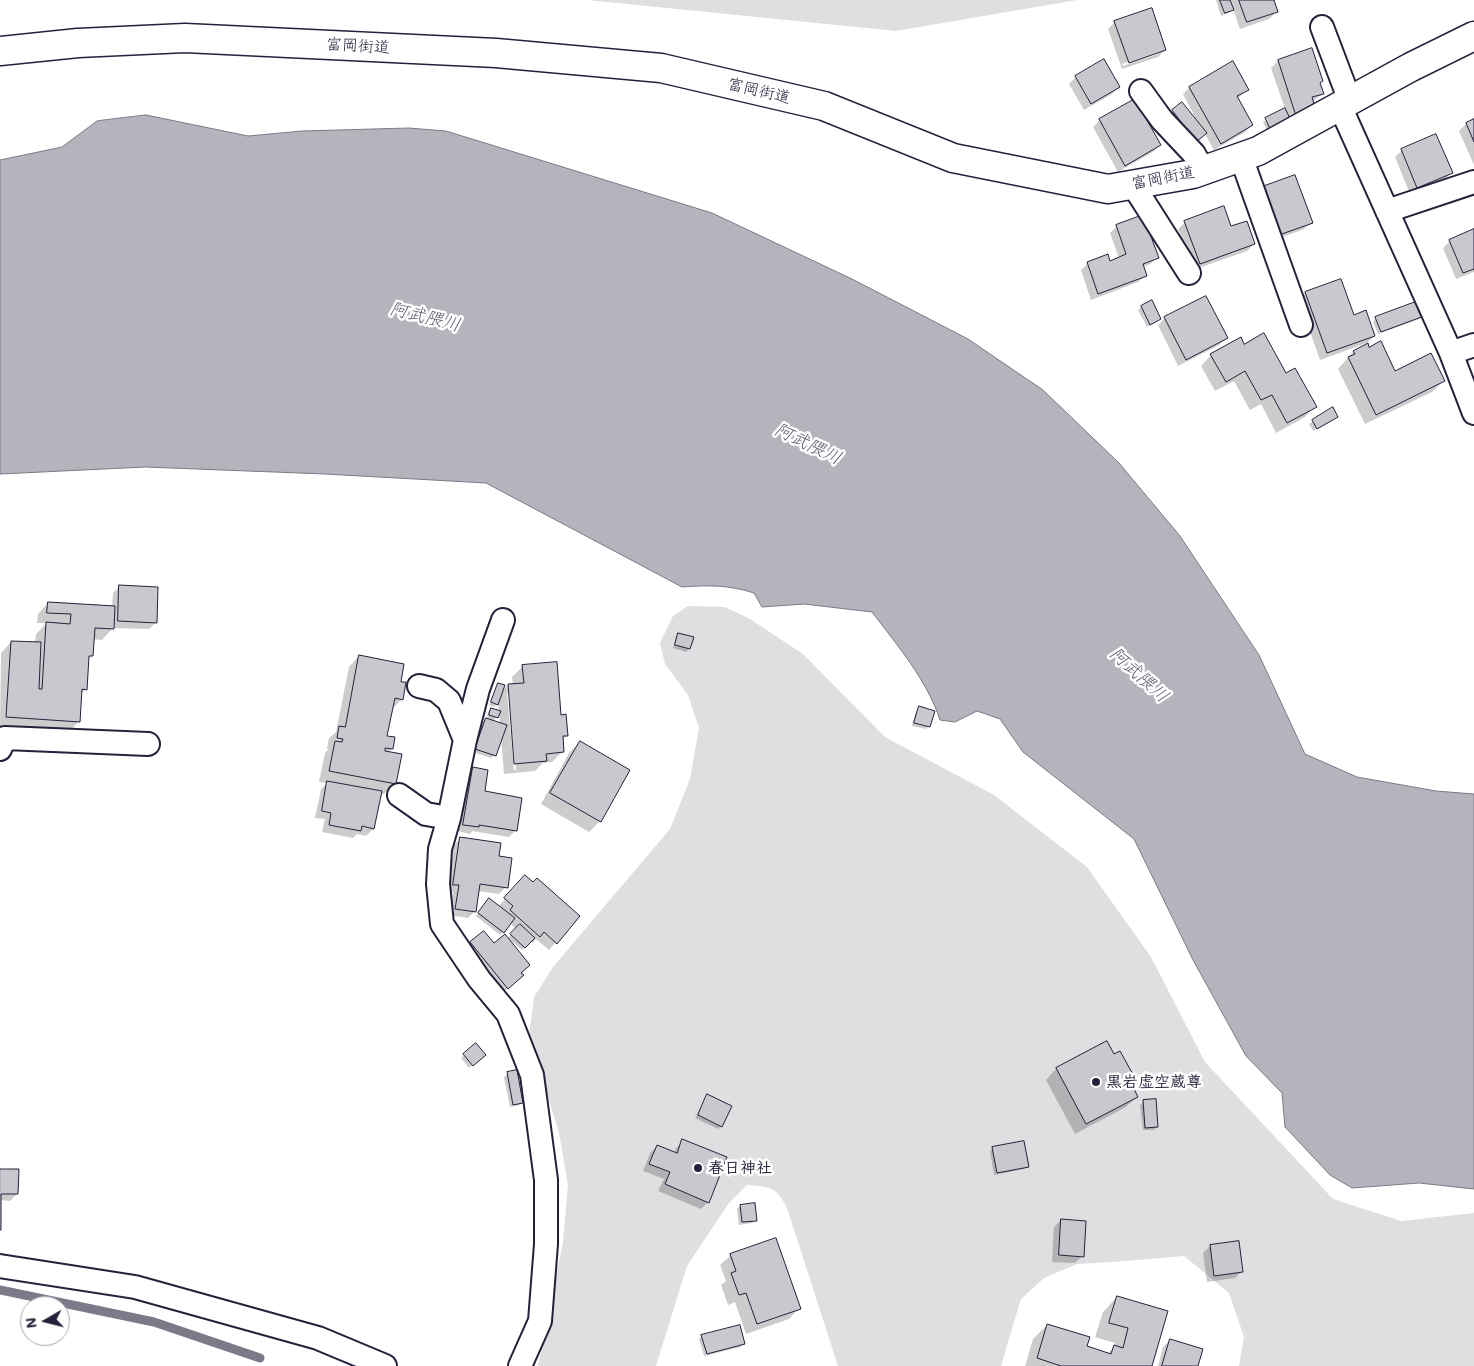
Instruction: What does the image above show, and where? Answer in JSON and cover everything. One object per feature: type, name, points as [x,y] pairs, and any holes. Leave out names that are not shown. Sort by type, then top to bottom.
[{"type":"street","points":[[1322,27],[1345,104],[1387,211],[1451,353],[1474,413]]},
{"type":"street","name":"富岡街道","points":[[0,51],[78,42],[185,38],[496,53],[660,68],[824,106],[952,158],[1108,189],[1203,170],[1258,151],[1474,36]]},
{"type":"street","points":[[1141,91],[1162,120],[1194,154],[1203,170]]},
{"type":"street","points":[[1241,157],[1300,324]]},
{"type":"street","points":[[1387,211],[1474,182]]},
{"type":"street","points":[[1133,185],[1189,273]]},
{"type":"street","points":[[1451,353],[1474,345]]},
{"type":"street","points":[[503,620],[478,689],[465,740],[449,818],[440,849],[438,884],[442,924],[479,979],[508,1014],[532,1075],[546,1180],[546,1244],[540,1321],[520,1366]]},
{"type":"street","points":[[419,686],[436,690],[449,701],[465,740]]},
{"type":"street","points":[[0,749],[5,738],[148,744]]},
{"type":"street","points":[[399,795],[426,814],[449,818]]},
{"type":"street","points":[[0,1266],[135,1287],[318,1338],[385,1366]]},
{"type":"shaded area","points":[[587,0],[1077,0],[896,31]]},
{"type":"shaded area","points":[[688,606],[725,607],[750,619],[803,654],[885,737],[994,795],[1087,867],[1151,957],[1205,1062],[1333,1199],[1401,1221],[1474,1213],[1474,1366],[1239,1366],[1244,1337],[1229,1293],[1184,1256],[1077,1264],[1044,1278],[1021,1299],[1001,1366],[838,1366],[787,1208],[779,1195],[772,1189],[747,1185],[729,1203],[687,1266],[656,1366],[538,1366],[563,1242],[568,1185],[559,1133],[529,1036],[534,997],[553,967],[670,829],[690,779],[699,728],[688,695],[665,664],[660,643],[673,616]]},
{"type":"water","name":"阿武隈川","points":[[146,115],[248,136],[302,131],[409,128],[446,131],[712,213],[852,279],[968,339],[1043,390],[1119,463],[1180,536],[1259,655],[1305,754],[1357,777],[1436,791],[1474,794],[1474,1189],[1419,1183],[1352,1188],[1330,1175],[1285,1127],[1282,1093],[1246,1056],[1193,960],[1134,839],[1023,752],[1000,719],[977,711],[955,722],[940,720],[919,677],[872,612],[804,604],[762,607],[754,593],[745,590],[719,586],[682,587],[486,483],[145,467],[0,474],[0,160],[62,147],[97,121]]},
{"type":"building","points":[[1220,0],[1230,0],[1234,10],[1225,13]]},
{"type":"building","points":[[1239,0],[1274,0],[1278,12],[1247,22]]},
{"type":"building","points":[[1152,8],[1166,50],[1129,63],[1114,21]]},
{"type":"building","points":[[1312,48],[1323,81],[1320,83],[1324,94],[1312,97],[1316,110],[1296,116],[1278,60]]},
{"type":"building","points":[[1104,59],[1120,87],[1091,104],[1075,76]]},
{"type":"building","points":[[1233,61],[1249,90],[1237,96],[1253,125],[1221,144],[1189,87]]},
{"type":"building","points":[[1135,99],[1161,145],[1125,166],[1099,119]]},
{"type":"building","points":[[1182,102],[1207,133],[1196,142],[1172,110]]},
{"type":"building","points":[[1285,108],[1293,125],[1273,135],[1265,118]]},
{"type":"building","points":[[1474,119],[1474,142],[1466,123]]},
{"type":"building","points":[[1436,134],[1453,173],[1417,188],[1401,149]]},
{"type":"building","points":[[1295,175],[1313,223],[1279,235],[1262,187]]},
{"type":"building","points":[[1224,206],[1231,226],[1247,221],[1255,244],[1200,264],[1184,221]]},
{"type":"building","points":[[1143,215],[1159,258],[1143,264],[1147,276],[1098,294],[1087,262],[1108,254],[1110,261],[1126,254],[1116,225]]},
{"type":"building","points":[[1474,229],[1474,269],[1463,273],[1449,240]]},
{"type":"building","points":[[1341,279],[1354,315],[1366,310],[1375,336],[1327,353],[1305,292]]},
{"type":"building","points":[[1206,296],[1228,338],[1186,360],[1164,317]]},
{"type":"building","points":[[1152,300],[1161,319],[1150,325],[1141,306]]},
{"type":"building","points":[[1421,300],[1427,315],[1381,332],[1375,317]]},
{"type":"building","points":[[1264,333],[1286,373],[1295,368],[1317,407],[1287,423],[1272,395],[1261,400],[1245,371],[1226,382],[1210,354],[1241,337],[1244,344]]},
{"type":"building","points":[[1381,341],[1395,371],[1431,353],[1445,381],[1376,415],[1348,357],[1355,354],[1353,351],[1368,343],[1369,347]]},
{"type":"building","points":[[1333,407],[1338,417],[1317,429],[1312,420]]},
{"type":"building","points":[[119,585],[158,587],[157,623],[118,621]]},
{"type":"building","points":[[48,602],[115,606],[114,629],[95,628],[93,656],[89,656],[87,690],[82,689],[80,722],[6,717],[11,641],[41,642],[39,689],[42,689],[46,622],[70,624],[71,614],[47,613]]},
{"type":"building","points":[[678,633],[694,637],[690,649],[675,645]]},
{"type":"building","points":[[359,655],[404,664],[401,682],[406,682],[403,700],[395,698],[387,736],[395,737],[393,749],[385,748],[385,751],[402,754],[396,784],[329,771],[335,741],[342,742],[343,739],[337,738],[339,726],[345,727]]},
{"type":"building","points":[[557,662],[561,715],[566,714],[568,736],[563,736],[564,752],[546,754],[547,761],[514,764],[508,684],[524,683],[522,665]]},
{"type":"building","points":[[498,683],[505,685],[498,705],[491,702]]},
{"type":"building","points":[[919,706],[935,711],[930,727],[914,723]]},
{"type":"building","points":[[491,708],[501,711],[498,718],[489,715]]},
{"type":"building","points":[[486,718],[507,725],[496,756],[475,749]]},
{"type":"building","points":[[580,741],[630,770],[601,822],[550,793]]},
{"type":"building","points":[[473,767],[488,770],[485,791],[522,798],[517,831],[479,825],[479,827],[463,825]]},
{"type":"building","points":[[327,781],[382,791],[374,829],[362,826],[361,831],[329,825],[331,813],[322,811]]},
{"type":"building","points":[[460,837],[501,843],[499,856],[512,858],[508,888],[480,884],[476,912],[455,909],[459,885],[453,885]]},
{"type":"building","points":[[525,875],[533,882],[537,878],[580,916],[557,944],[544,932],[540,937],[510,910],[513,906],[504,898]]},
{"type":"building","points":[[489,898],[515,918],[504,933],[478,913]]},
{"type":"building","points":[[520,924],[535,938],[525,948],[510,934]]},
{"type":"building","points":[[484,931],[494,943],[505,934],[530,965],[521,973],[524,975],[508,989],[470,942]]},
{"type":"building","points":[[1107,1041],[1114,1054],[1120,1051],[1135,1078],[1130,1081],[1138,1097],[1086,1124],[1056,1068]]},
{"type":"building","points":[[476,1043],[486,1055],[473,1066],[463,1054]]},
{"type":"building","points":[[517,1070],[523,1103],[513,1105],[507,1072]]},
{"type":"building","points":[[707,1094],[732,1106],[722,1127],[698,1115]]},
{"type":"building","points":[[1156,1099],[1158,1127],[1145,1128],[1143,1100]]},
{"type":"building","points":[[682,1139],[727,1157],[709,1203],[665,1184],[670,1172],[649,1164],[657,1145],[677,1153]]},
{"type":"building","points":[[1024,1141],[1029,1167],[997,1173],[992,1147]]},
{"type":"building","points":[[0,1169],[19,1169],[18,1194],[1,1194],[1,1230],[0,1230]]},
{"type":"building","points":[[755,1203],[757,1221],[742,1222],[740,1205]]},
{"type":"building","points":[[1061,1219],[1086,1221],[1084,1257],[1059,1255]]},
{"type":"building","points":[[776,1238],[801,1309],[757,1324],[746,1293],[739,1295],[731,1273],[736,1271],[730,1254]]},
{"type":"building","points":[[1239,1241],[1243,1272],[1214,1276],[1210,1245]]},
{"type":"building","points":[[1117,1296],[1168,1311],[1152,1366],[1061,1366],[1037,1358],[1047,1324],[1090,1337],[1087,1346],[1111,1354],[1114,1345],[1123,1348],[1128,1328],[1109,1323]]},
{"type":"building","points":[[740,1325],[745,1344],[707,1354],[701,1335]]},
{"type":"building","points":[[1170,1339],[1203,1349],[1198,1366],[1162,1366]]},
{"type":"waterway","points":[[0,1290],[154,1322],[260,1358]]},
{"type":"place","name":"黒岩虚空蔵尊","points":[[1096,1082]]},
{"type":"place","name":"春日神社","points":[[698,1168]]}]
